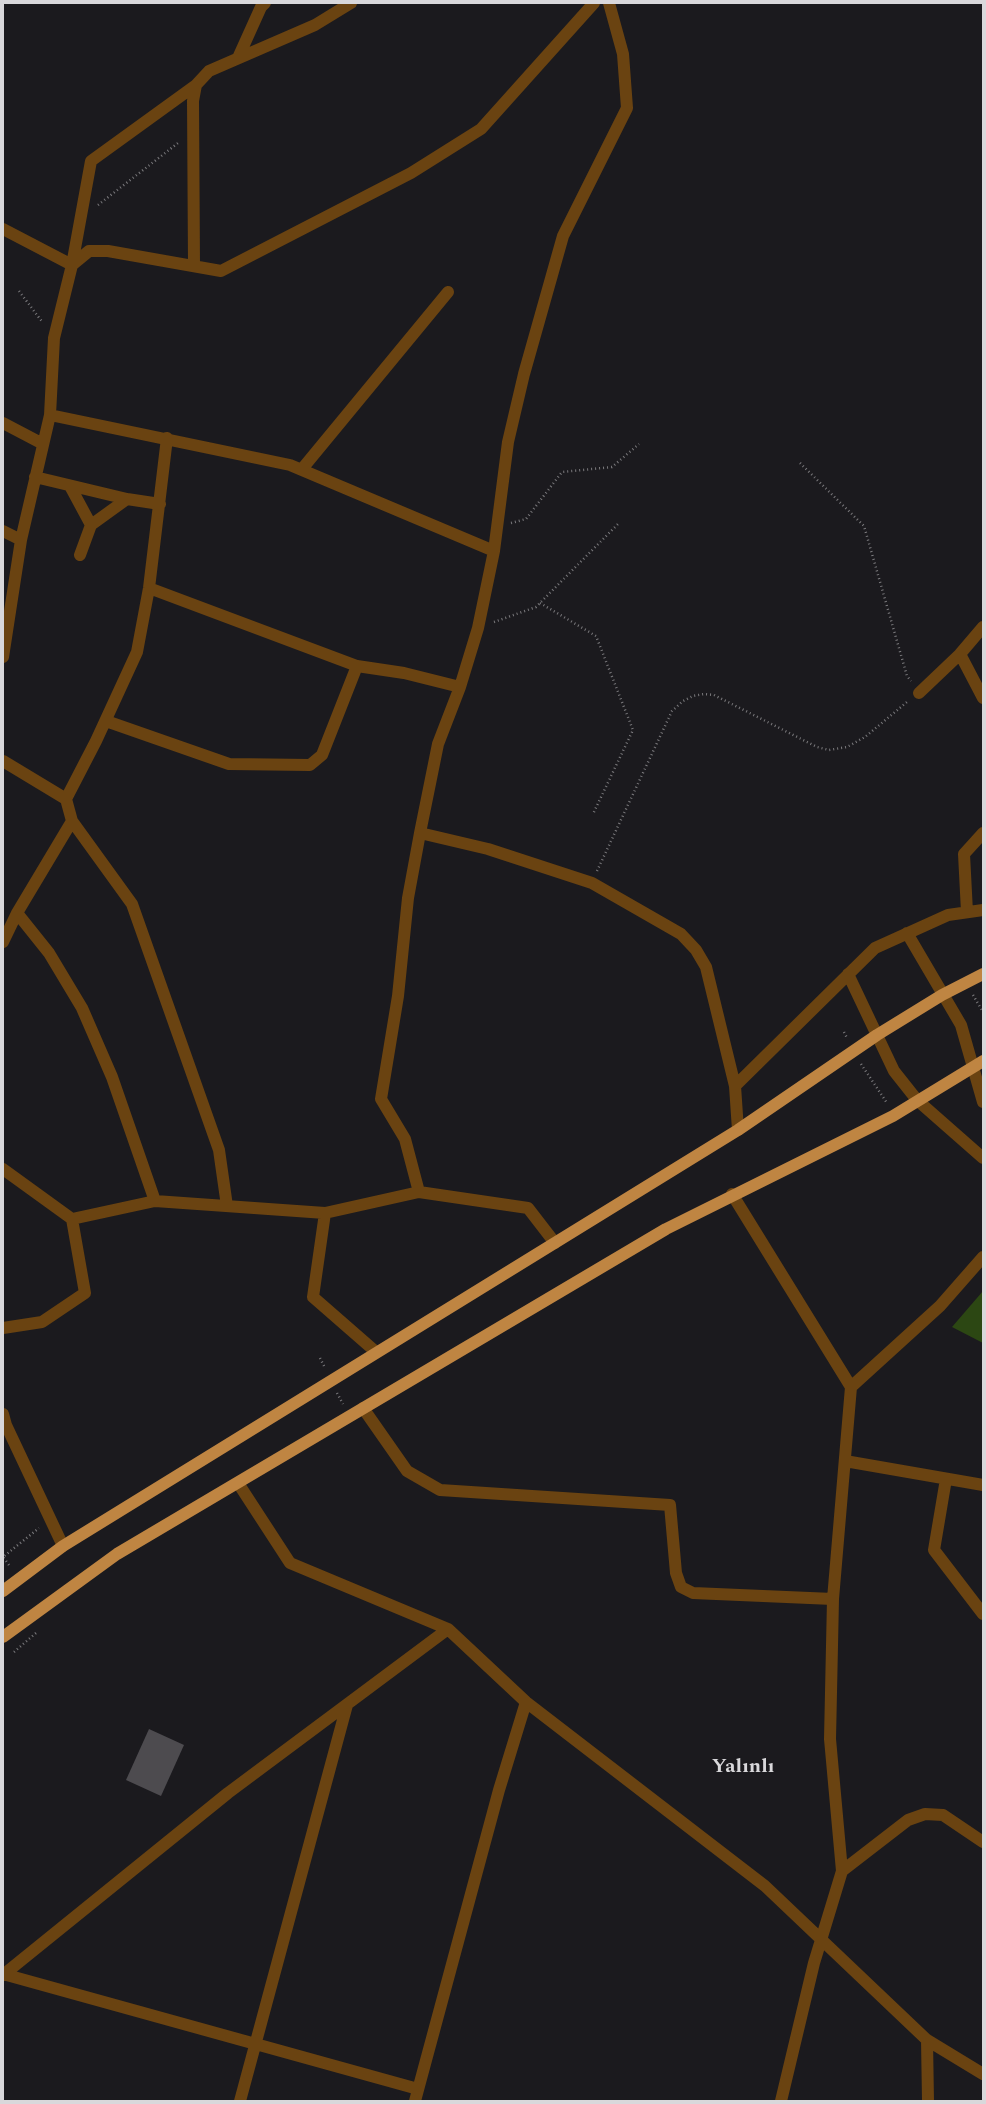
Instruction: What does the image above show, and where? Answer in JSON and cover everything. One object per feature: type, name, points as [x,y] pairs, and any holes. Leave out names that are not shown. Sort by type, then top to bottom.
[{"type":"highway","points":[[3,1591],[64,1546],[376,1352],[738,1130],[877,1035],[942,995],[983,974]]},
{"type":"highway","points":[[3,1637],[117,1554],[666,1229],[732,1194],[893,1116],[978,1063]]},
{"type":"street","points":[[238,58],[261,7],[265,3]]},
{"type":"street","points":[[3,651],[21,540],[50,415],[54,338],[72,265],[91,161],[196,85],[209,71],[315,25],[351,3]]},
{"type":"street","points":[[72,265],[89,251],[108,251],[194,265],[221,271],[411,173],[481,129],[594,3]]},
{"type":"street","points":[[419,1192],[405,1139],[381,1099],[398,996],[408,898],[438,744],[460,687],[478,628],[494,551],[508,442],[524,374],[563,236],[627,108],[623,54],[609,3]]},
{"type":"street","points":[[194,265],[192,101],[196,85]]},
{"type":"street","points":[[3,229],[72,265]]},
{"type":"street","points":[[302,470],[448,292]]},
{"type":"street","points":[[50,415],[167,438],[290,465],[494,551]]},
{"type":"street","points":[[3,423],[43,444]]},
{"type":"street","points":[[167,438],[149,588],[136,652],[106,721],[66,799],[72,821],[132,904],[219,1150],[228,1206]]},
{"type":"street","points":[[35,477],[127,499],[160,504]]},
{"type":"street","points":[[70,486],[91,525]]},
{"type":"street","points":[[80,555],[91,525],[127,499]]},
{"type":"street","points":[[3,531],[21,540]]},
{"type":"street","points":[[149,588],[357,666],[404,673],[460,687]]},
{"type":"street","points":[[919,693],[960,654],[983,627]]},
{"type":"street","points":[[960,654],[983,698]]},
{"type":"street","points":[[106,721],[229,764],[310,765],[322,755],[357,666]]},
{"type":"street","points":[[3,761],[66,799]]},
{"type":"street","points":[[3,942],[17,913],[72,821]]},
{"type":"street","points":[[420,833],[488,849],[592,882],[681,934],[696,950],[706,967],[735,1086],[738,1130]]},
{"type":"street","points":[[967,912],[964,854],[983,833]]},
{"type":"street","points":[[735,1086],[875,948],[948,915],[983,910]]},
{"type":"street","points":[[17,913],[52,959],[82,1008],[112,1077],[155,1201]]},
{"type":"street","points":[[907,933],[961,1025],[978,1063],[983,1102]]},
{"type":"street","points":[[848,974],[894,1071],[917,1100],[983,1158]]},
{"type":"street","points":[[3,1169],[72,1218],[85,1293],[42,1322],[3,1328]]},
{"type":"street","points":[[72,1218],[155,1201],[325,1213],[419,1192],[528,1208],[555,1243]]},
{"type":"street","points":[[732,1194],[851,1387],[833,1599],[830,1739],[842,1871],[823,1939],[814,1963],[781,2101]]},
{"type":"street","points":[[325,1213],[313,1297],[376,1352]]},
{"type":"street","points":[[851,1387],[940,1306],[983,1257]]},
{"type":"street","points":[[363,1408],[407,1471],[440,1490],[670,1505],[676,1573],[681,1587],[693,1593],[833,1599]]},
{"type":"street","points":[[3,1414],[6,1425],[64,1546]]},
{"type":"street","points":[[844,1461],[983,1485]]},
{"type":"street","points":[[946,1479],[934,1550],[983,1614]]},
{"type":"street","points":[[238,1483],[290,1563],[448,1629],[526,1702],[765,1886],[823,1939],[927,2040],[983,2074]]},
{"type":"street","points":[[3,1974],[228,1793],[448,1629]]},
{"type":"street","points":[[415,2101],[499,1790],[526,1702]]},
{"type":"street","points":[[240,2101],[347,1705]]},
{"type":"street","points":[[842,1871],[908,1820],[926,1814],[943,1815],[983,1842]]},
{"type":"street","points":[[3,1974],[418,2089]]},
{"type":"street","points":[[927,2040],[928,2101]]},
{"type":"path","points":[[80,218],[193,131]]},
{"type":"path","points":[[19,291],[54,338]]},
{"type":"path","points":[[497,526],[526,519],[562,472],[612,467],[639,444]]},
{"type":"path","points":[[592,882],[672,711],[683,701],[698,695],[714,695],[817,747],[829,750],[847,747],[865,737],[919,693],[907,676],[864,526],[800,464]]},
{"type":"path","points":[[478,628],[536,607],[618,524]]},
{"type":"path","points":[[540,603],[596,636],[633,730],[593,814]]},
{"type":"path","points":[[844,1032],[893,1116]]},
{"type":"path","points":[[9,1565],[3,1557],[50,1519]]},
{"type":"green space","points":[[983,1291],[983,1343],[952,1327]]},
{"type":"building","points":[[149,1729],[184,1745],[161,1796],[126,1780]]},
{"type":"district","name":"Yalınlı","points":[[743,1768]]}]
